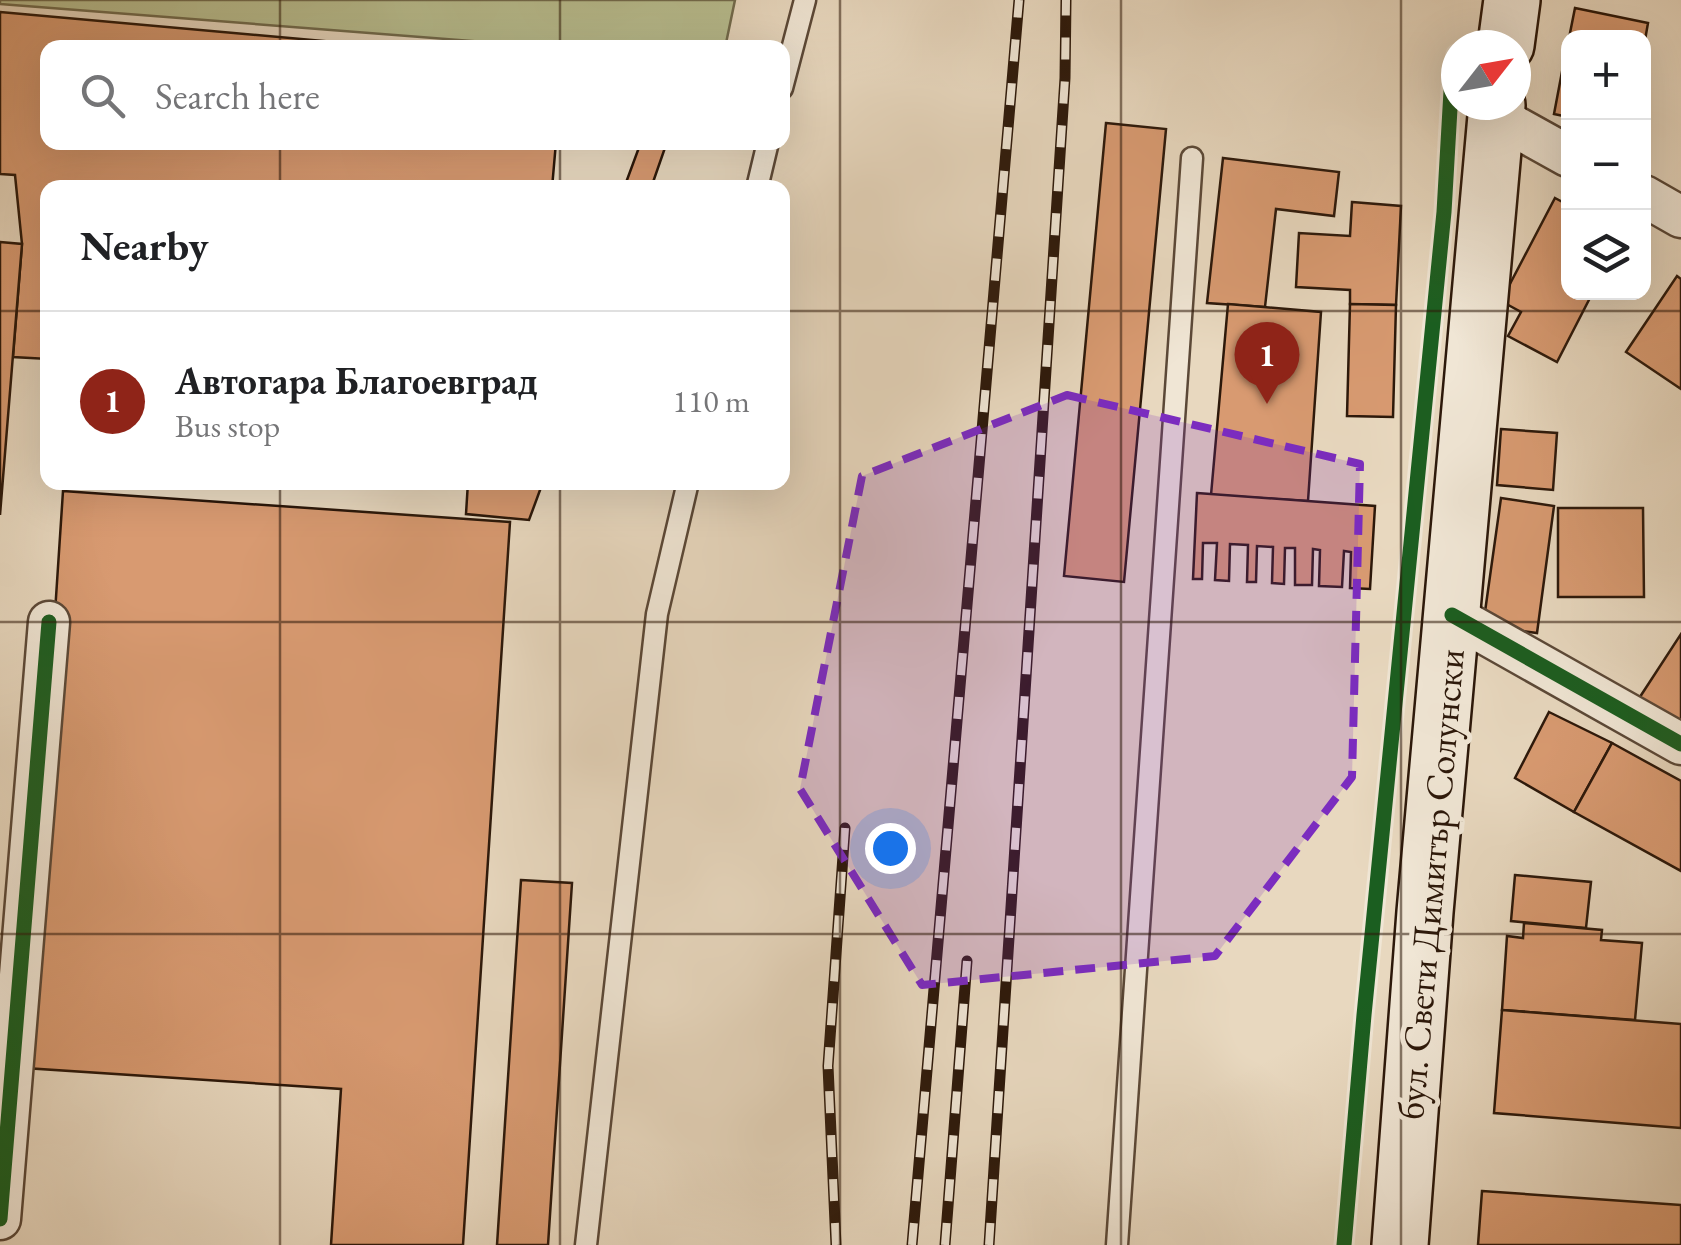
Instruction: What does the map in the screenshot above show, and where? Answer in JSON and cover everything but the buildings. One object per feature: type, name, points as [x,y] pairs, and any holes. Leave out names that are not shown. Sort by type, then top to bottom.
[{"type":"main road","points":[[1508,30],[1512,0]]},
{"type":"main road","name":"бул. Свети Димитър Солунски","points":[[1400,1245],[1425,912],[1495,120]]},
{"type":"street","points":[[1510,120],[1561,152]]},
{"type":"street","points":[[1651,200],[1681,217]]},
{"type":"street","points":[[1452,615],[1681,744]]},
{"type":"street","points":[[0,1219],[49,622]]},
{"type":"lane","points":[[790,57],[805,0]]},
{"type":"lane","points":[[760,180],[766,150]]},
{"type":"lane","points":[[1118,1245],[1192,158]]},
{"type":"lane","points":[[586,1245],[656,614],[686,490]]},
{"type":"highlighted area","points":[[1067,395],[1360,464],[1352,777],[1215,956],[922,985],[800,789],[862,476]]},
{"type":"green space","points":[[0,0],[735,0],[727,40],[459,40],[0,4]]},
{"type":"railway","points":[[912,1245],[1019,0]]},
{"type":"railway","points":[[989,1245],[1065,78],[1066,0]]},
{"type":"railway","points":[[836,1245],[828,1066],[845,828]]},
{"type":"railway","points":[[945,1245],[967,961]]},
{"type":"cycle path","points":[[1344,1245],[1444,212],[1449,120]]},
{"type":"cycle path","points":[[1452,615],[1681,744]]},
{"type":"cycle path","points":[[0,1219],[49,622]]},
{"type":"place","name":"Автогара Благоевград","points":[[1267,404]]}]
